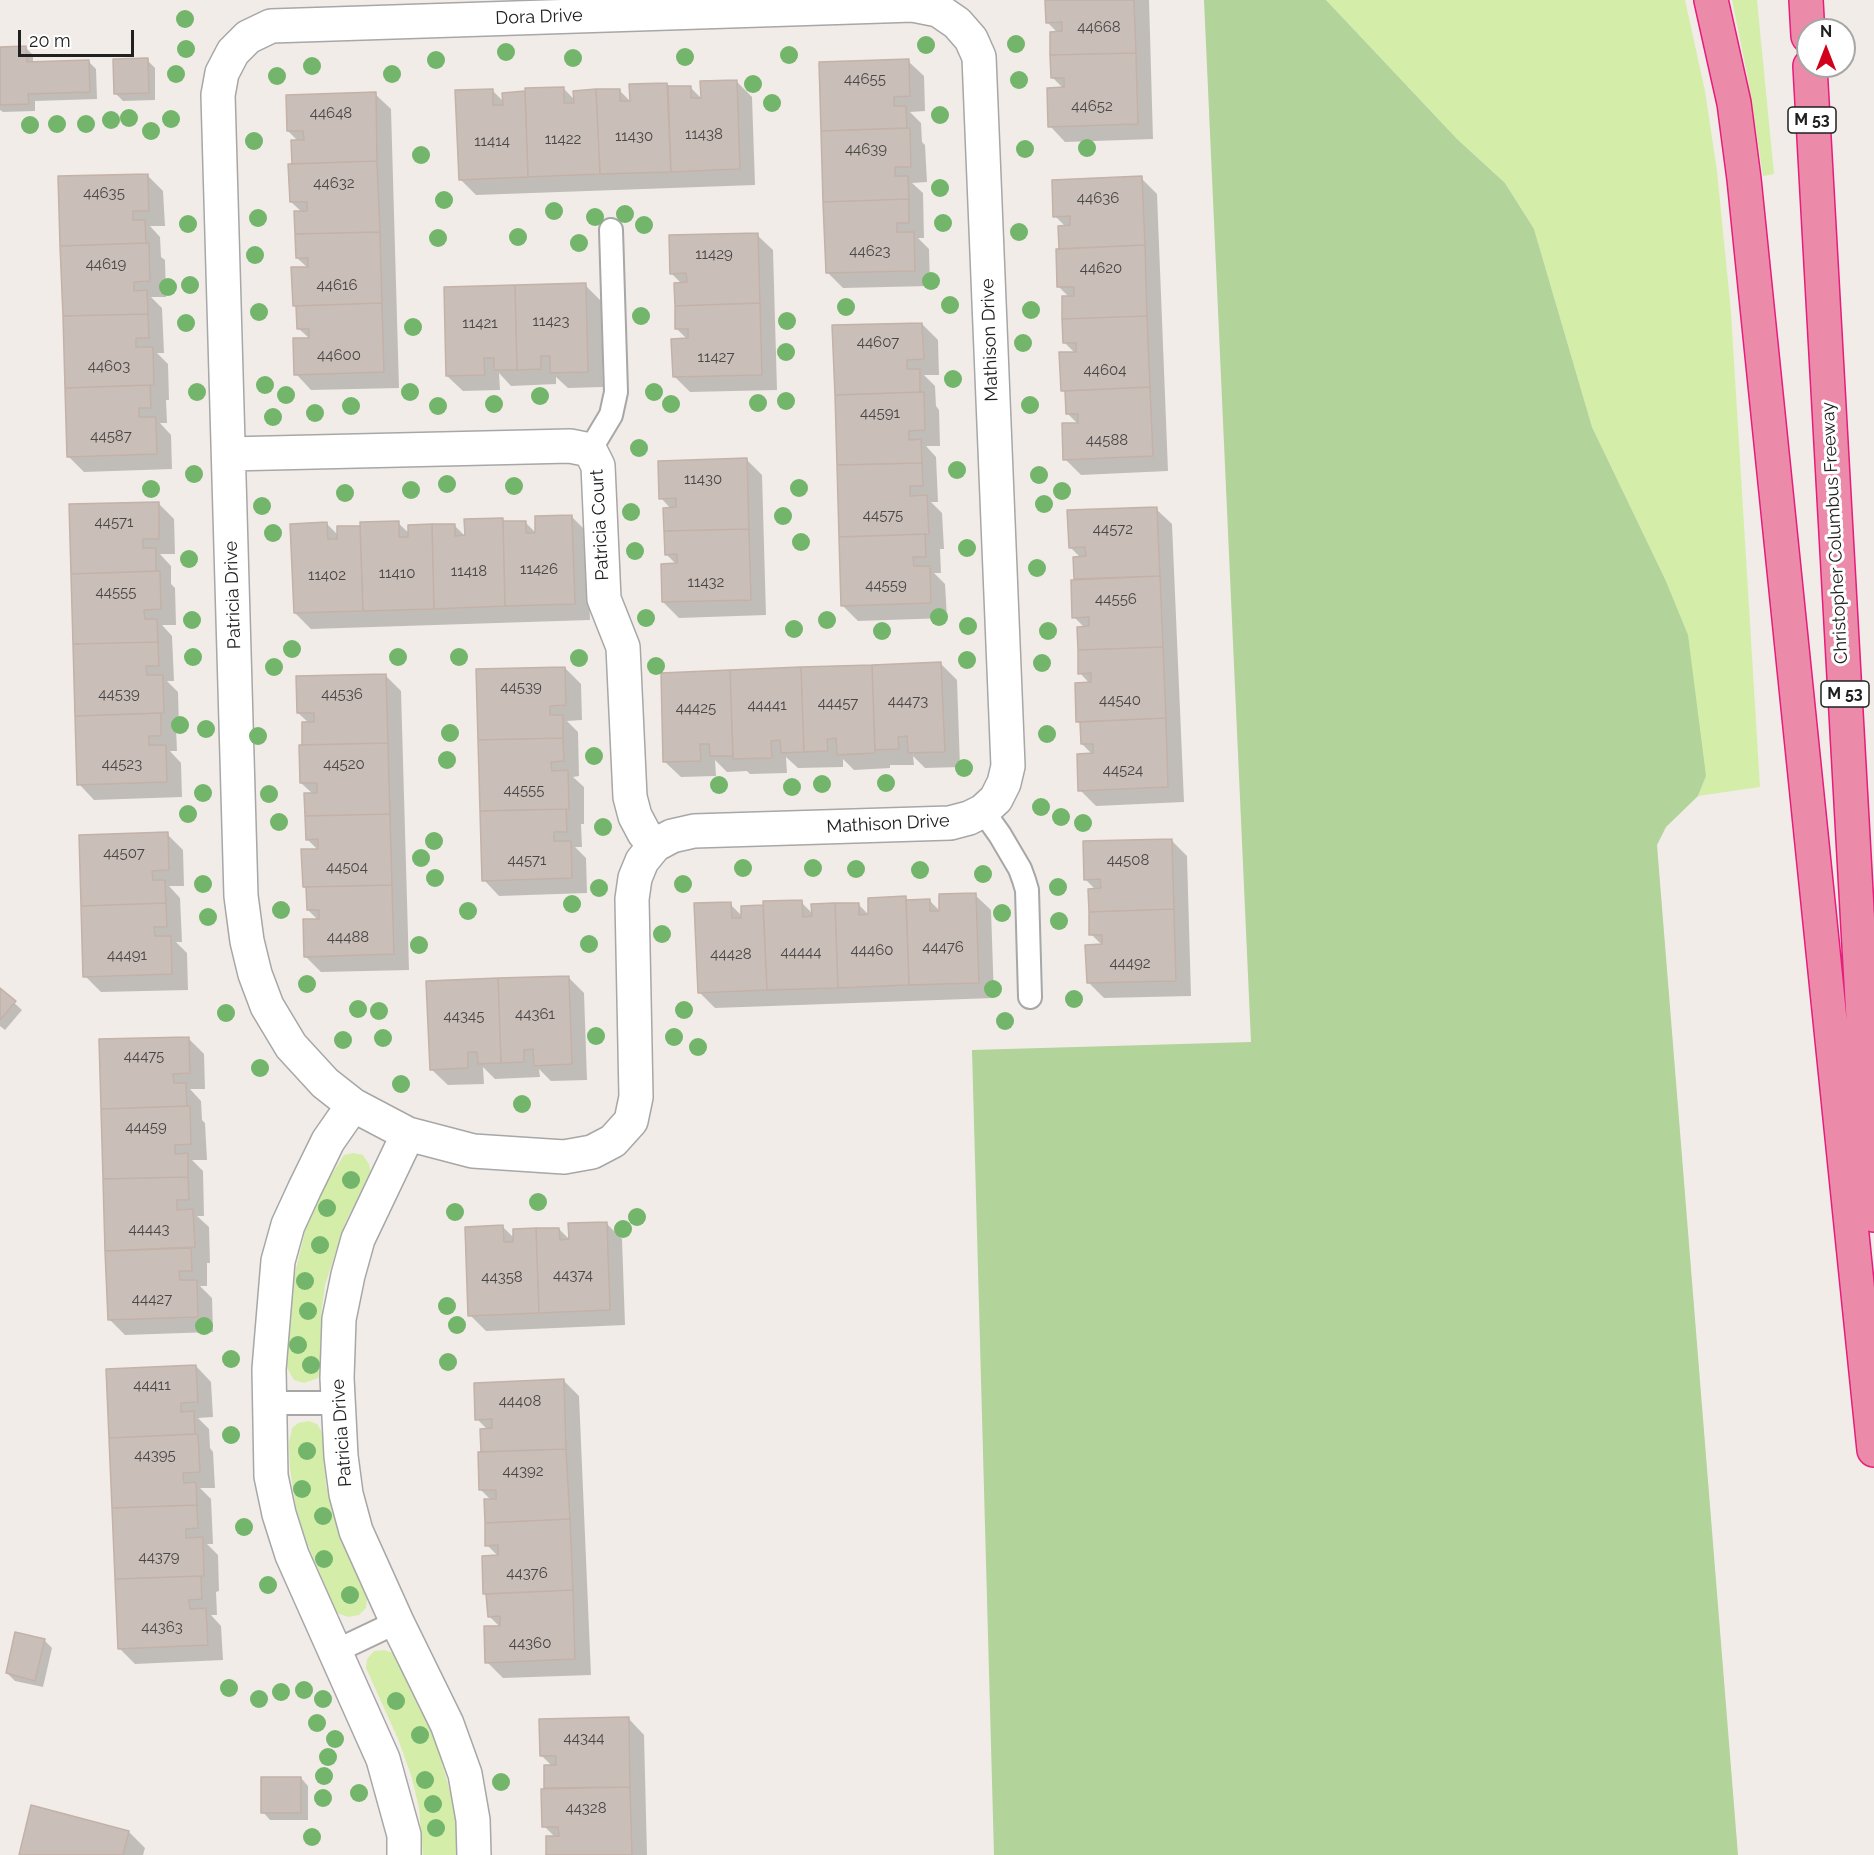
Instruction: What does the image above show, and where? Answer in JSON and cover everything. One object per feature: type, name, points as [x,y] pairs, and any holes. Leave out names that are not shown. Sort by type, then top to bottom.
[{"type":"highway","points":[[1711,0],[1734,103],[1744,179],[1874,1450]]},
{"type":"highway","points":[[1806,0],[1807,18]]},
{"type":"highway","name":"Christopher Columbus Freeway","points":[[1811,78],[1874,1215]]},
{"type":"street","name":"Dora Drive","points":[[233,52],[248,37],[271,26],[913,5],[938,10],[957,23]]},
{"type":"street","name":"Mathison Drive","points":[[655,845],[672,836],[694,831],[950,823],[983,811],[996,799],[1004,783],[1008,766],[979,57],[971,39],[957,23]]},
{"type":"street","name":"Patricia Drive","points":[[233,52],[222,73],[218,95],[241,896],[247,941],[255,974],[267,1006],[291,1046],[325,1083],[353,1105],[408,1134],[358,1239],[348,1275],[339,1319],[338,1403],[341,1456],[346,1494],[357,1531],[397,1622],[447,1724],[465,1774],[473,1820],[474,1855]]},
{"type":"street","name":"Patricia Court","points":[[229,454],[570,446],[590,450],[598,466],[604,598],[624,647],[630,797],[635,816],[644,833],[655,845]]},
{"type":"street","points":[[408,1134],[473,1151],[564,1157],[592,1152],[614,1140],[631,1121],[636,1097],[632,899],[635,878],[642,861],[655,845]]},
{"type":"street","points":[[353,1105],[328,1141],[288,1225],[278,1261],[269,1369],[271,1476],[279,1514],[292,1555],[383,1759],[404,1835],[404,1855]]},
{"type":"lane","points":[[590,450],[611,415],[616,392],[611,230]]},
{"type":"lane","points":[[983,811],[1000,835],[1024,879],[1027,890],[1030,998]]},
{"type":"lane","points":[[270,1403],[338,1403]]},
{"type":"lane","points":[[336,1651],[397,1622]]},
{"type":"green space","points":[[1204,0],[1326,0],[1457,139],[1505,183],[1534,229],[1592,427],[1665,579],[1688,635],[1706,776],[1698,796],[1666,827],[1657,845],[1738,1855],[994,1855],[972,1050],[1251,1042]]},
{"type":"green space","points":[[1326,0],[1685,0],[1705,91],[1717,171],[1731,312],[1760,787],[1698,796],[1706,776],[1665,579],[1592,427],[1534,229],[1505,183],[1457,139]]},
{"type":"green space","points":[[1732,0],[1757,0],[1774,174],[1763,176],[1747,74]]},
{"type":"green space","points":[[353,1153],[363,1155],[369,1164],[371,1174],[346,1221],[325,1285],[321,1316],[321,1367],[318,1378],[304,1383],[294,1380],[287,1368],[288,1301],[307,1224],[325,1185],[344,1155]]},
{"type":"green space","points":[[309,1421],[317,1424],[322,1432],[326,1485],[334,1515],[367,1599],[366,1608],[359,1615],[348,1617],[337,1613],[307,1543],[296,1508],[289,1443],[292,1428],[298,1423]]},
{"type":"green space","points":[[384,1650],[393,1653],[434,1735],[452,1798],[456,1827],[456,1855],[423,1855],[419,1808],[411,1775],[398,1739],[366,1668],[367,1659],[374,1651]]},
{"type":"building","points":[[1045,0],[1134,0],[1136,53],[1050,55],[1050,32],[1062,31],[1062,22],[1046,23]]},
{"type":"building","points":[[26,46],[27,62],[89,60],[90,92],[28,94],[29,104],[0,105],[0,47]]},
{"type":"building","points":[[1136,53],[1138,124],[1048,127],[1047,88],[1064,87],[1064,78],[1051,78],[1050,55]]},
{"type":"building","points":[[148,58],[149,93],[114,94],[113,59]]},
{"type":"building","points":[[909,59],[910,96],[894,97],[894,106],[906,106],[907,128],[821,131],[819,62]]},
{"type":"building","points":[[737,80],[740,169],[671,172],[668,86],[691,86],[691,98],[701,98],[700,81]]},
{"type":"building","points":[[667,83],[671,172],[600,174],[596,89],[620,89],[620,101],[630,101],[629,84]]},
{"type":"building","points":[[564,87],[564,103],[574,103],[573,91],[596,89],[600,174],[528,177],[525,88]]},
{"type":"building","points":[[493,89],[493,105],[503,105],[502,93],[525,91],[528,177],[459,180],[455,90]]},
{"type":"building","points":[[376,92],[377,161],[292,164],[291,140],[304,140],[303,131],[287,131],[286,95]]},
{"type":"building","points":[[910,128],[911,167],[895,167],[895,176],[908,176],[909,199],[823,202],[821,131]]},
{"type":"building","points":[[377,161],[380,232],[295,234],[294,211],[307,211],[307,202],[290,202],[288,164]]},
{"type":"building","points":[[148,174],[149,211],[133,211],[133,220],[145,220],[146,243],[60,246],[58,176]]},
{"type":"building","points":[[1142,176],[1145,245],[1059,249],[1058,226],[1070,225],[1070,216],[1053,217],[1052,180]]},
{"type":"building","points":[[909,199],[909,223],[897,223],[897,232],[914,232],[915,271],[826,273],[823,202]]},
{"type":"building","points":[[380,232],[382,303],[293,306],[291,267],[308,267],[308,258],[296,258],[295,234]]},
{"type":"building","points":[[758,233],[760,303],[675,306],[674,283],[687,282],[686,273],[670,274],[669,235]]},
{"type":"building","points":[[149,243],[150,281],[134,282],[134,291],[147,290],[148,314],[63,316],[60,246]]},
{"type":"building","points":[[1145,245],[1147,316],[1062,319],[1062,296],[1074,296],[1074,287],[1057,287],[1056,249]]},
{"type":"building","points":[[586,283],[588,372],[550,373],[550,356],[541,356],[541,369],[517,370],[515,285]]},
{"type":"building","points":[[515,285],[517,370],[494,370],[494,358],[484,358],[485,375],[446,376],[444,287]]},
{"type":"building","points":[[382,303],[384,372],[294,375],[293,338],[309,338],[309,329],[297,329],[296,306]]},
{"type":"building","points":[[760,303],[762,375],[673,377],[671,339],[688,338],[688,329],[675,329],[675,306]]},
{"type":"building","points":[[148,314],[149,338],[136,338],[136,347],[153,347],[154,385],[65,388],[63,316]]},
{"type":"building","points":[[1147,316],[1150,387],[1061,391],[1059,352],[1076,352],[1076,343],[1063,343],[1062,319]]},
{"type":"building","points":[[922,323],[924,359],[907,360],[907,369],[920,369],[920,392],[835,395],[832,325]]},
{"type":"building","points":[[150,385],[151,408],[139,408],[139,417],[156,417],[157,454],[67,457],[65,388]]},
{"type":"building","points":[[1150,387],[1153,456],[1063,460],[1062,423],[1078,423],[1078,414],[1066,414],[1065,391]]},
{"type":"building","points":[[924,392],[925,430],[909,431],[909,440],[921,439],[922,463],[837,465],[835,395]]},
{"type":"building","points":[[747,458],[749,529],[664,531],[663,508],[676,507],[676,498],[659,499],[658,461]]},
{"type":"building","points":[[922,463],[923,486],[910,486],[910,496],[927,495],[929,534],[839,537],[837,465]]},
{"type":"building","points":[[159,502],[159,539],[143,539],[143,548],[156,548],[156,571],[71,574],[69,504]]},
{"type":"building","points":[[1157,507],[1160,576],[1074,579],[1073,557],[1086,556],[1085,547],[1069,548],[1067,510]]},
{"type":"building","points":[[572,515],[575,604],[505,606],[503,521],[526,521],[526,533],[535,533],[535,516]]},
{"type":"building","points":[[503,518],[505,606],[434,609],[432,524],[455,524],[455,536],[465,535],[464,519]]},
{"type":"building","points":[[399,521],[399,537],[408,537],[408,525],[432,524],[434,609],[363,611],[360,522]]},
{"type":"building","points":[[327,522],[328,539],[337,539],[337,526],[360,526],[363,611],[294,613],[290,524]]},
{"type":"building","points":[[749,529],[751,600],[662,602],[661,564],[677,563],[677,554],[665,555],[664,531]]},
{"type":"building","points":[[925,534],[926,557],[913,557],[914,566],[930,566],[931,603],[841,606],[839,537]]},
{"type":"building","points":[[160,571],[161,609],[144,610],[145,619],[157,619],[158,642],[73,644],[71,574]]},
{"type":"building","points":[[1160,576],[1163,647],[1078,650],[1077,627],[1089,626],[1089,617],[1072,618],[1071,580]]},
{"type":"building","points":[[158,642],[159,666],[146,666],[147,675],[163,675],[164,713],[75,716],[73,644]]},
{"type":"building","points":[[1163,647],[1166,718],[1076,722],[1075,683],[1091,682],[1091,673],[1078,674],[1078,650]]},
{"type":"building","points":[[941,662],[945,752],[908,753],[907,736],[898,737],[899,749],[875,750],[872,665]]},
{"type":"building","points":[[872,665],[875,753],[837,755],[836,738],[827,739],[828,751],[804,752],[801,667]]},
{"type":"building","points":[[565,667],[566,705],[550,706],[550,715],[563,715],[563,738],[478,740],[476,669]]},
{"type":"building","points":[[801,667],[804,752],[781,753],[780,740],[771,741],[772,758],[733,759],[730,670]]},
{"type":"building","points":[[730,670],[733,756],[710,756],[709,744],[700,744],[701,761],[663,762],[661,673]]},
{"type":"building","points":[[386,674],[388,743],[302,745],[302,722],[314,722],[314,713],[297,713],[296,676]]},
{"type":"building","points":[[161,713],[161,736],[149,736],[149,745],[166,745],[167,782],[77,785],[75,716]]},
{"type":"building","points":[[1166,718],[1168,787],[1078,791],[1077,754],[1093,753],[1093,744],[1081,744],[1080,722]]},
{"type":"building","points":[[563,738],[564,761],[551,762],[552,771],[568,770],[569,809],[480,811],[478,740]]},
{"type":"building","points":[[388,743],[390,814],[305,816],[304,793],[317,793],[317,783],[300,783],[299,745]]},
{"type":"building","points":[[566,809],[567,832],[554,832],[554,841],[571,841],[572,878],[482,881],[480,811]]},
{"type":"building","points":[[390,814],[392,885],[303,887],[301,849],[318,849],[318,839],[306,840],[305,816]]},
{"type":"building","points":[[168,832],[169,870],[152,871],[153,880],[165,880],[166,903],[81,906],[79,835]]},
{"type":"building","points":[[1172,839],[1174,909],[1089,912],[1088,889],[1101,888],[1100,879],[1084,880],[1083,841]]},
{"type":"building","points":[[392,885],[394,954],[304,957],[303,919],[319,919],[319,910],[307,910],[306,887]]},
{"type":"building","points":[[976,893],[979,983],[909,985],[906,900],[930,899],[930,911],[939,911],[939,894]]},
{"type":"building","points":[[906,896],[909,985],[838,988],[835,903],[859,903],[859,915],[868,914],[868,898]]},
{"type":"building","points":[[802,900],[803,917],[812,916],[811,904],[835,903],[838,988],[767,990],[763,901]]},
{"type":"building","points":[[731,902],[732,918],[741,918],[741,906],[763,905],[767,990],[698,993],[694,903]]},
{"type":"building","points":[[166,903],[167,927],[154,927],[155,936],[171,936],[172,974],[83,977],[81,906]]},
{"type":"building","points":[[1174,909],[1176,981],[1087,983],[1085,945],[1102,944],[1102,935],[1089,935],[1089,912]]},
{"type":"building","points":[[569,976],[572,1064],[534,1066],[533,1049],[524,1050],[524,1062],[501,1063],[498,978]]},
{"type":"building","points":[[498,978],[501,1063],[478,1064],[477,1052],[468,1052],[468,1068],[430,1070],[426,981]]},
{"type":"building","points":[[0,988],[16,1001],[0,1020]]},
{"type":"building","points":[[189,1037],[190,1073],[173,1074],[174,1083],[186,1083],[187,1106],[101,1109],[99,1039]]},
{"type":"building","points":[[190,1106],[191,1144],[175,1145],[175,1154],[188,1153],[188,1177],[103,1179],[101,1109]]},
{"type":"building","points":[[188,1177],[189,1200],[177,1200],[177,1210],[193,1209],[195,1247],[105,1251],[103,1179]]},
{"type":"building","points":[[607,1222],[610,1310],[539,1313],[536,1228],[559,1228],[560,1240],[569,1239],[568,1223]]},
{"type":"building","points":[[503,1225],[504,1242],[513,1242],[513,1229],[536,1228],[539,1313],[468,1316],[465,1227]]},
{"type":"building","points":[[191,1248],[192,1271],[179,1271],[180,1280],[197,1280],[198,1317],[108,1320],[105,1251]]},
{"type":"building","points":[[196,1365],[198,1402],[181,1403],[181,1412],[194,1411],[195,1434],[109,1438],[106,1369]]},
{"type":"building","points":[[564,1379],[566,1449],[481,1452],[480,1429],[492,1428],[492,1419],[475,1420],[474,1383]]},
{"type":"building","points":[[198,1434],[200,1472],[183,1473],[184,1483],[196,1482],[197,1505],[112,1508],[109,1438]]},
{"type":"building","points":[[566,1449],[570,1519],[485,1523],[484,1499],[496,1499],[496,1490],[479,1490],[478,1452]]},
{"type":"building","points":[[197,1505],[198,1528],[186,1529],[186,1538],[203,1537],[204,1576],[115,1579],[112,1508]]},
{"type":"building","points":[[570,1519],[573,1590],[483,1594],[482,1556],[498,1555],[498,1545],[485,1546],[485,1523]]},
{"type":"building","points":[[201,1576],[202,1599],[189,1600],[190,1609],[206,1608],[208,1645],[118,1649],[115,1579]]},
{"type":"building","points":[[573,1590],[575,1659],[485,1663],[484,1626],[500,1626],[500,1616],[488,1617],[486,1594]]},
{"type":"building","points":[[15,1632],[45,1639],[35,1681],[6,1673]]},
{"type":"building","points":[[629,1717],[630,1787],[544,1788],[544,1765],[556,1765],[556,1756],[540,1756],[539,1719]]},
{"type":"building","points":[[261,1777],[301,1777],[301,1813],[261,1813]]},
{"type":"building","points":[[630,1787],[632,1855],[546,1855],[546,1836],[559,1836],[558,1827],[542,1827],[541,1789]]},
{"type":"building","points":[[31,1805],[129,1831],[123,1855],[19,1855]]}]
